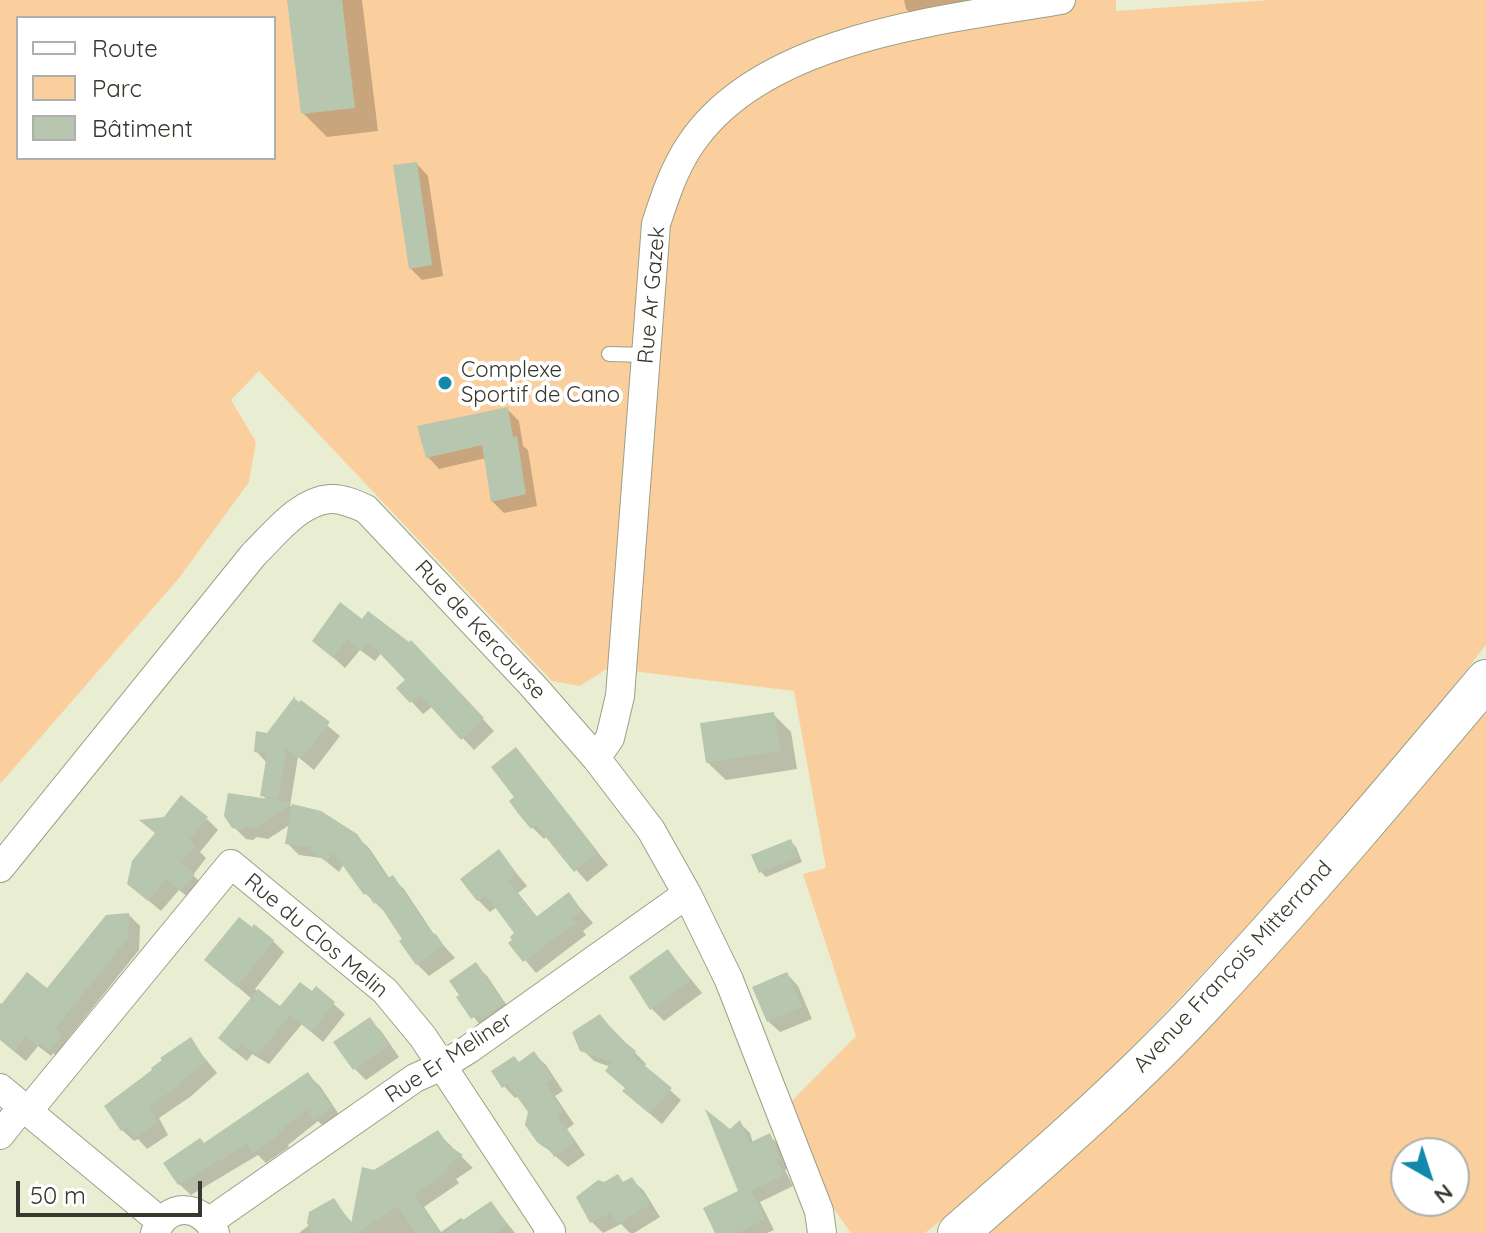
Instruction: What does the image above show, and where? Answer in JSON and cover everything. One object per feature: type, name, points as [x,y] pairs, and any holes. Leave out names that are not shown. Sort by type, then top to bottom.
[{"type":"main road","name":"Avenue François Mitterrand","points":[[958,1233],[1079,1127],[1210,998],[1486,680]]},
{"type":"street","name":"Rue Ar Gazek","points":[[596,758],[610,738],[620,696],[656,224],[665,196],[690,144],[748,88],[793,63],[868,36],[1061,0]]},
{"type":"street","name":"Rue de Kercourse","points":[[0,868],[254,554],[293,516],[309,505],[328,499],[346,501],[366,509],[533,686],[596,758],[651,830],[687,894],[735,993],[819,1211],[822,1233]]},
{"type":"street","name":"Rue du Clos Melin","points":[[26,1109],[231,864],[385,991],[423,1037],[551,1231],[548,1233]]},
{"type":"street","name":"Rue Er Meliner","points":[[212,1227],[415,1078],[442,1066],[687,894]]},
{"type":"street","points":[[0,1088],[158,1227],[167,1214],[190,1211],[212,1227]]},
{"type":"street","points":[[0,1135],[26,1109]]},
{"type":"lane","points":[[609,354],[646,355]]},
{"type":"green space","points":[[0,0],[1116,0],[1116,11],[1270,0],[1486,0],[1486,645],[1345,823],[1110,1071],[990,1182],[925,1233],[851,1233],[772,1121],[856,1036],[803,874],[826,868],[794,691],[608,668],[580,686],[552,681],[259,371],[231,400],[256,442],[249,482],[179,578],[0,784]]},
{"type":"green space","points":[[1486,705],[1486,1233],[980,1233]]},
{"type":"building","points":[[287,0],[342,0],[355,108],[301,114]]},
{"type":"building","points":[[417,162],[432,265],[409,269],[393,165]]},
{"type":"building","points":[[508,407],[513,437],[517,436],[526,494],[491,502],[482,445],[426,458],[417,426]]},
{"type":"building","points":[[340,602],[362,619],[368,611],[409,642],[411,640],[484,718],[461,740],[420,695],[410,703],[396,688],[405,680],[369,642],[362,651],[347,639],[333,658],[312,641]]},
{"type":"building","points":[[295,696],[298,703],[301,700],[330,722],[301,759],[286,748],[278,799],[260,796],[267,754],[254,752],[256,731],[267,733]]},
{"type":"building","points":[[774,712],[780,751],[706,763],[700,723]]},
{"type":"building","points":[[516,747],[598,852],[574,872],[536,825],[531,829],[517,812],[509,801],[514,797],[491,767]]},
{"type":"building","points":[[228,793],[292,804],[255,828],[245,826],[240,830],[232,828],[224,816]]},
{"type":"building","points":[[181,795],[208,817],[189,840],[196,845],[181,863],[195,874],[180,891],[166,879],[148,901],[127,884],[132,861],[155,833],[139,820],[164,817]]},
{"type":"building","points":[[292,804],[321,811],[357,834],[388,878],[393,875],[444,946],[416,965],[377,901],[374,904],[367,893],[364,895],[333,852],[327,862],[311,847],[285,844]]},
{"type":"building","points":[[791,839],[798,857],[759,873],[751,855]]},
{"type":"building","points":[[499,849],[517,874],[508,880],[536,917],[569,892],[582,911],[572,918],[576,923],[523,962],[508,943],[514,933],[486,895],[477,901],[460,879]]},
{"type":"building","points":[[129,913],[128,938],[55,1029],[62,1035],[50,1051],[26,1036],[14,1051],[0,1040],[0,1006],[27,972],[47,988],[106,915]]},
{"type":"building","points":[[239,917],[274,940],[237,987],[204,960]]},
{"type":"building","points":[[668,949],[691,981],[650,1010],[629,977]]},
{"type":"building","points":[[476,962],[504,1003],[482,1019],[479,1014],[471,1019],[449,981]]},
{"type":"building","points":[[787,972],[802,1007],[767,1022],[752,987]]},
{"type":"building","points":[[300,982],[312,991],[316,986],[335,1002],[311,1032],[290,1015],[257,1055],[240,1045],[234,1051],[218,1038],[258,989],[280,1006]]},
{"type":"building","points":[[600,1014],[616,1035],[636,1051],[633,1056],[672,1088],[650,1114],[622,1091],[625,1088],[605,1071],[612,1062],[580,1051],[572,1032]]},
{"type":"building","points":[[370,1017],[389,1045],[353,1070],[333,1042]]},
{"type":"building","points":[[191,1037],[206,1061],[180,1085],[149,1106],[158,1122],[134,1138],[127,1127],[121,1131],[104,1106],[152,1070],[162,1060],[160,1058]]},
{"type":"building","points":[[534,1051],[553,1078],[545,1084],[564,1112],[557,1116],[575,1142],[554,1157],[548,1146],[545,1148],[537,1142],[525,1125],[528,1112],[508,1084],[502,1088],[491,1071],[514,1056],[519,1062]]},
{"type":"building","points":[[308,1072],[332,1107],[314,1119],[307,1109],[279,1135],[253,1153],[247,1144],[178,1185],[163,1163],[200,1138],[204,1143]]},
{"type":"building","points":[[705,1109],[730,1129],[740,1120],[749,1143],[770,1133],[780,1158],[776,1159],[784,1175],[751,1191],[765,1219],[737,1233],[715,1233],[703,1208],[738,1191]]},
{"type":"building","points":[[438,1130],[448,1145],[463,1155],[446,1166],[449,1170],[414,1194],[440,1233],[416,1233],[398,1206],[358,1233],[313,1233],[307,1223],[309,1212],[334,1198],[351,1224],[362,1167],[374,1170]]},
{"type":"building","points":[[618,1174],[623,1182],[632,1177],[650,1204],[618,1224],[611,1212],[590,1223],[576,1197],[598,1180],[604,1182]]},
{"type":"building","points":[[491,1201],[507,1224],[495,1233],[444,1233]]},
{"type":"place","name":"Complexe Sportif de Cano","points":[[445,383]]}]
